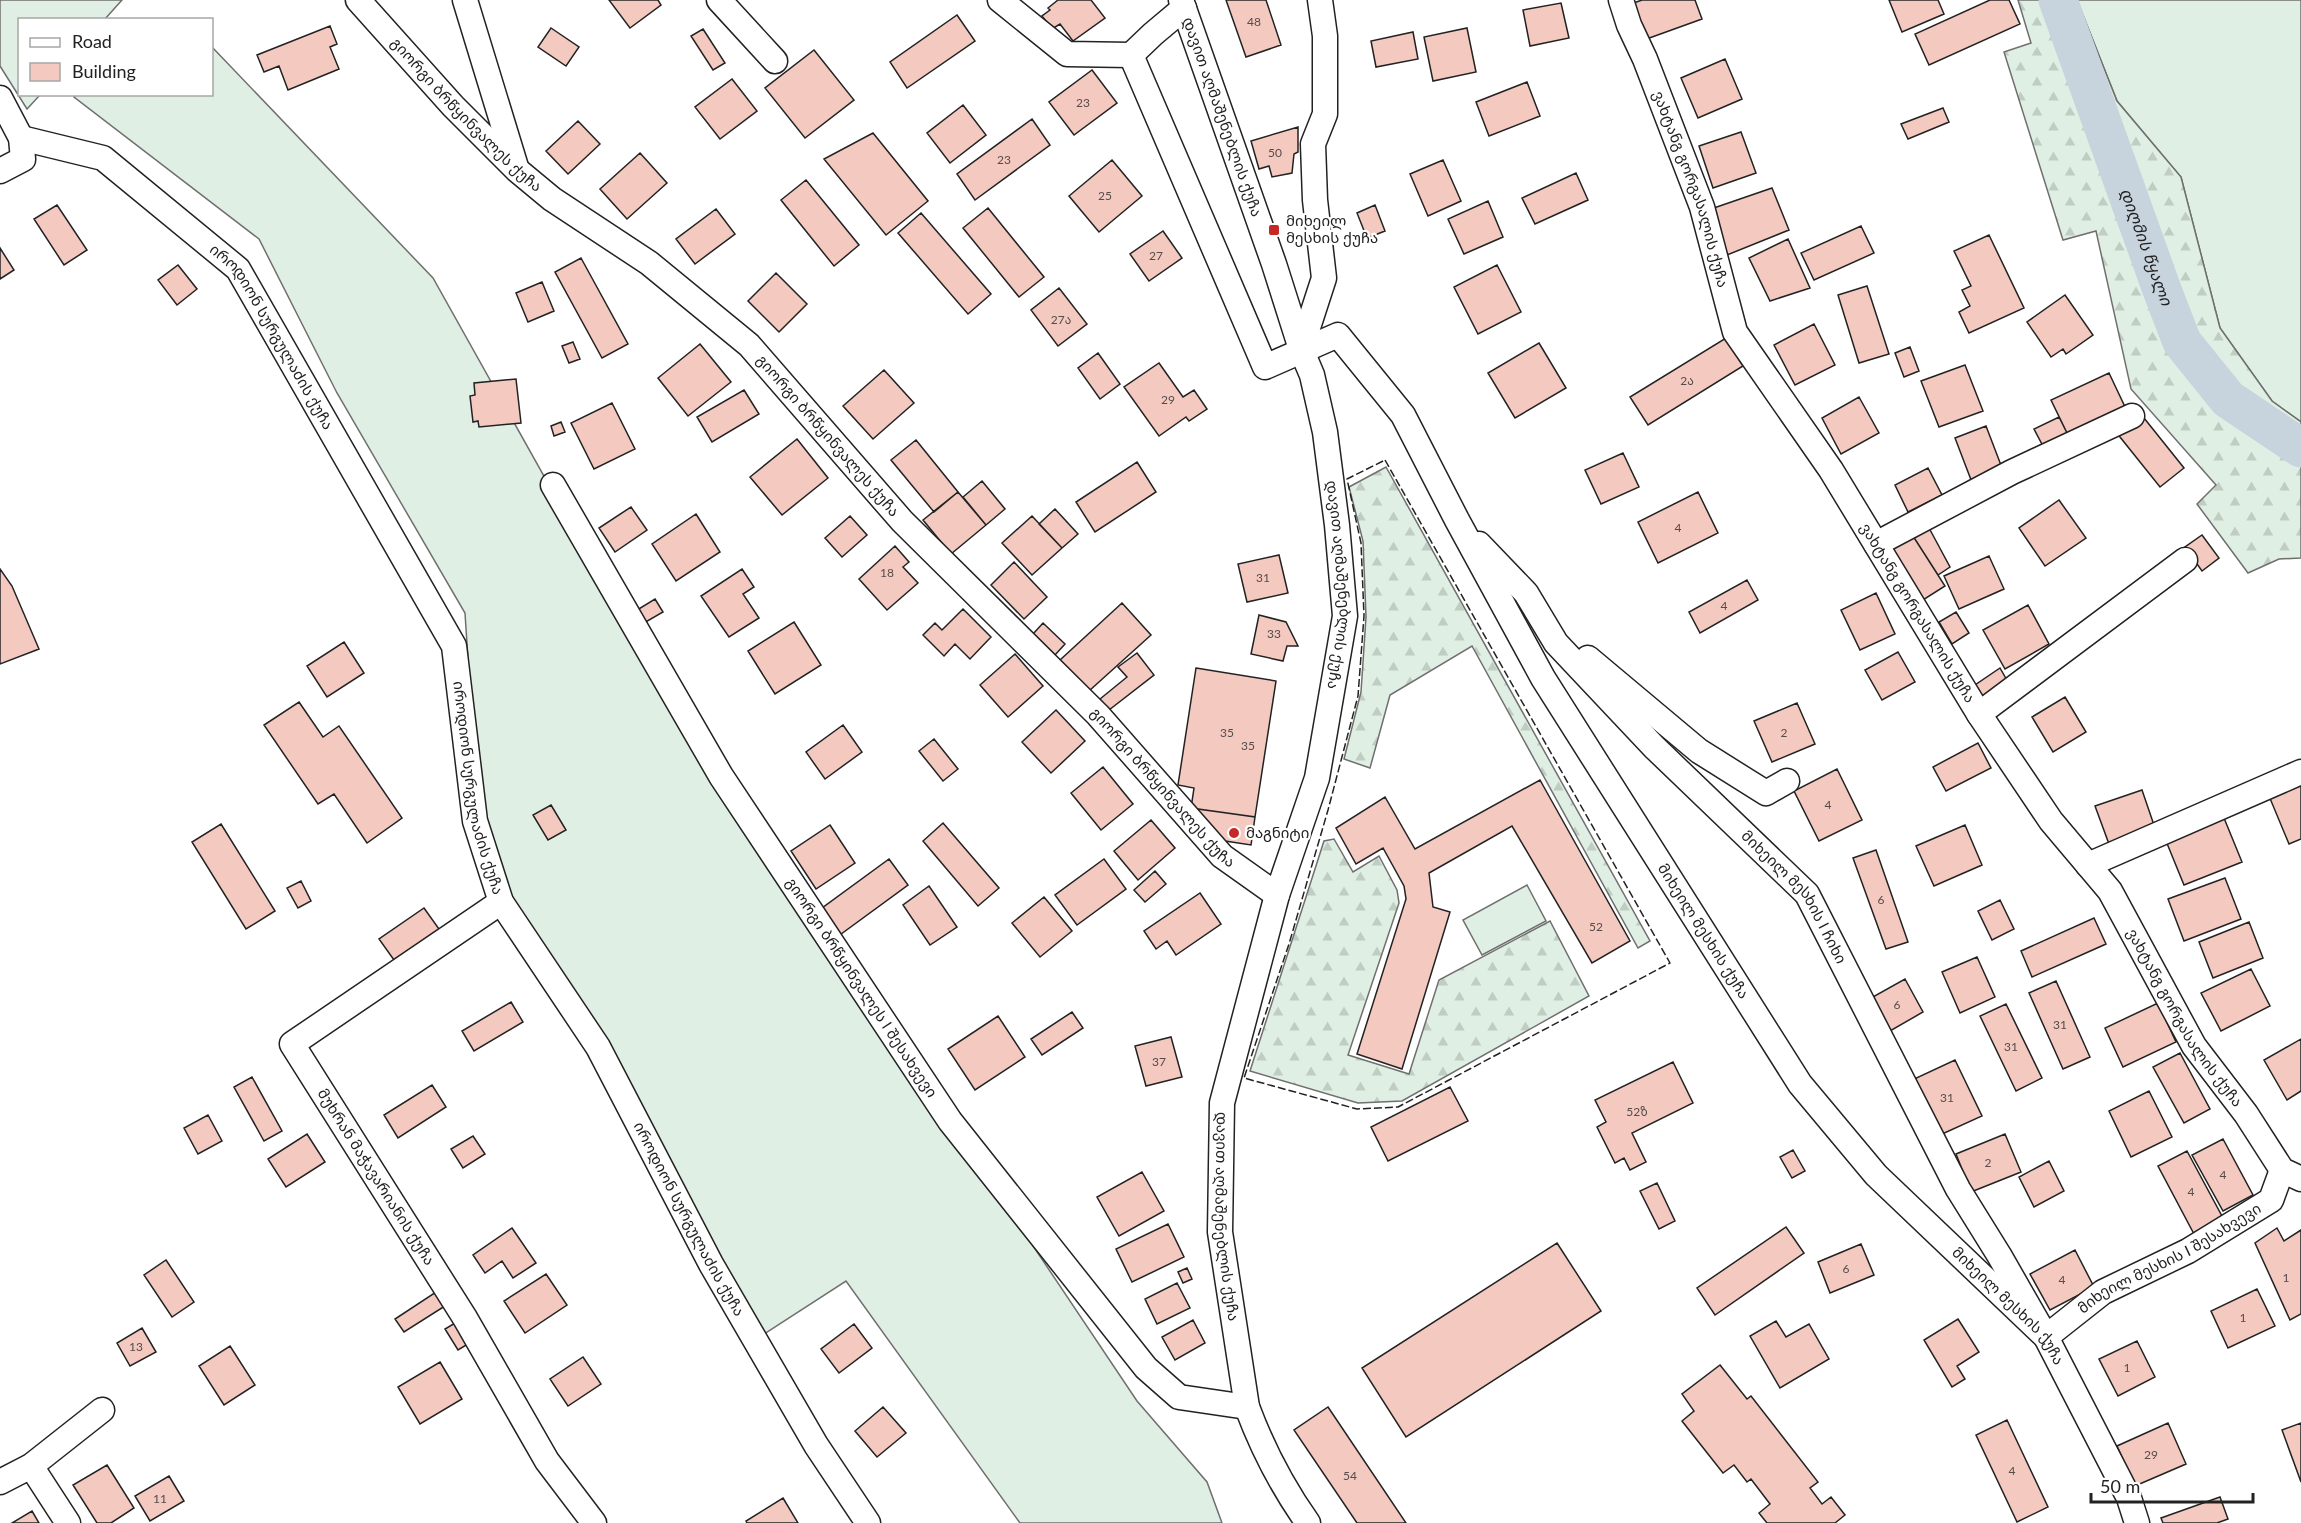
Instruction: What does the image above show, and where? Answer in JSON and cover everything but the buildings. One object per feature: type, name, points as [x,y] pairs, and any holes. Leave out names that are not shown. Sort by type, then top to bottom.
[{"type":"street","name":"გიორგი ბრწყინვალეს ქუჩა","points":[[358,0],[453,106],[517,170],[552,199],[649,263],[749,345],[902,521],[1098,715],[1222,856],[1277,895]]},
{"type":"street","points":[[465,0],[517,170]]},
{"type":"street","points":[[719,0],[776,61]]},
{"type":"street","points":[[1000,0],[1067,54],[1131,55],[1182,4]]},
{"type":"street","points":[[1131,55],[1265,367],[1301,350],[1324,278],[1315,201],[1313,144],[1325,114],[1325,36],[1320,0]]},
{"type":"street","name":"ვახტანგ გორგასალის ქუჩა","points":[[1621,0],[1702,207],[1735,332],[1831,470],[1979,714],[2051,821],[2110,891],[2194,1046],[2291,1175]]},
{"type":"street","name":"დავით აღმაშენებლის ქუჩა","points":[[1182,4],[1274,264],[1301,350],[1312,375],[1325,432],[1337,525],[1345,616],[1317,778],[1277,895],[1222,1103],[1220,1232],[1247,1407],[1285,1491],[1308,1523]]},
{"type":"street","points":[[0,98],[21,138],[23,159],[0,171]]},
{"type":"street","name":"იროდიონ სურგულაძის ქუჩა","points":[[21,138],[104,158],[238,269],[454,646],[475,821],[501,902],[598,1047],[711,1264],[816,1445],[868,1523]]},
{"type":"street","name":"მიხეილ მესხის ქუჩა","points":[[1301,350],[1338,335],[1403,415],[1543,678],[1800,1084],[1876,1175],[2046,1337],[2129,1498],[2137,1523]]},
{"type":"street","points":[[1876,544],[2012,472],[2132,416]]},
{"type":"street","name":"გიორგი ბრწყინვალეს I შესახვევი","points":[[553,485],[721,776],[950,1121],[1146,1368],[1179,1397],[1247,1407]]},
{"type":"street","name":"მიხეილ მესხის I ჩიხი","points":[[1457,520],[1526,593],[1556,643],[1654,747],[1807,894],[1958,1189],[2000,1255],[2046,1337]]},
{"type":"street","points":[[1979,714],[2185,560]]},
{"type":"street","points":[[1526,593],[1584,655],[1699,751],[1767,793],[1787,781]]},
{"type":"street","points":[[2088,865],[2301,772]]},
{"type":"street","name":"მუხრან მაჭავარიანის ქუჩა","points":[[501,902],[292,1044],[465,1318],[547,1461],[594,1523]]},
{"type":"street","name":"მიხეილ მესხის I შესახვევი","points":[[2046,1337],[2103,1292],[2188,1251],[2271,1200],[2291,1175]]},
{"type":"street","points":[[0,1482],[31,1466],[102,1410]]},
{"type":"street","points":[[31,1466],[68,1523]]},
{"type":"green space","points":[[0,0],[122,0],[106,18],[18,18],[18,95],[0,66]]},
{"type":"green space","points":[[2018,0],[2077,0],[2117,101],[2181,177],[2220,328],[2272,401],[2301,422],[2301,558],[2279,559],[2248,573],[2197,504],[2216,485],[2131,389],[2096,231],[2063,240],[2004,52],[2031,43]]},
{"type":"green space","points":[[2077,0],[2301,0],[2301,422],[2272,401],[2220,328],[2181,177],[2117,101]]},
{"type":"green space","points":[[213,48],[433,278],[680,719],[1137,1401],[1207,1482],[1222,1523],[1020,1523],[846,1281],[761,1336],[480,844],[465,613],[337,393],[259,239],[74,97],[213,96]]},
{"type":"green space","points":[[19,96],[39,96],[27,109]]},
{"type":"green space","points":[[1386,467],[1650,941],[1638,948],[1472,646],[1390,695],[1370,768],[1344,759],[1361,692],[1366,617],[1363,541],[1349,487]]},
{"type":"green space","points":[[1334,839],[1353,872],[1379,856],[1397,890],[1399,903],[1348,1055],[1409,1074],[1439,980],[1550,921],[1589,996],[1402,1101],[1358,1103],[1250,1071],[1324,841]]},
{"type":"green space","points":[[1527,885],[1546,921],[1482,955],[1463,920]]},
{"type":"waterway","name":"დიღმის წყალი","points":[[2058,0],[2182,342],[2228,399],[2301,448]]},
{"type":"fence","points":[[1385,460],[1670,963],[1398,1107],[1357,1109],[1244,1078],[1289,944],[1358,696],[1364,616],[1361,543],[1347,479],[1385,460]]},
{"type":"place","name":"მიხეილ მესხის ქუჩა","points":[[1274,230]]},
{"type":"place","name":"მაგნიტი","points":[[1234,833]]}]
